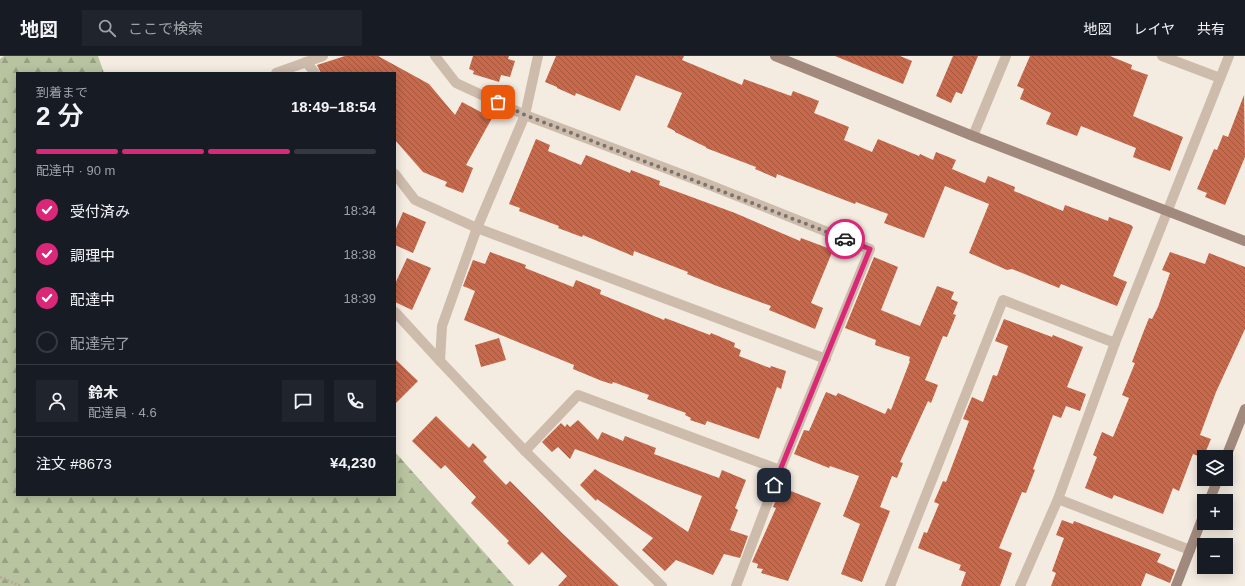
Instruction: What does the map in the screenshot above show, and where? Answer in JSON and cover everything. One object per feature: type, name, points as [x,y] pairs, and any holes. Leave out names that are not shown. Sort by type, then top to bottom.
[{"type":"street","points":[[279,72],[323,56]]},
{"type":"street","points":[[434,56],[456,83],[525,115],[870,249],[780,470],[736,586]]},
{"type":"street","points":[[440,361],[442,326],[477,228],[525,115],[538,56]]},
{"type":"street","points":[[775,56],[973,136],[1245,241]]},
{"type":"street","points":[[973,136],[1006,56]]},
{"type":"street","points":[[1162,56],[1220,78]]},
{"type":"street","points":[[1020,586],[1058,499],[1115,343],[1229,56]]},
{"type":"street","points":[[306,62],[314,72]]},
{"type":"street","points":[[396,175],[415,200],[477,228],[826,359]]},
{"type":"street","points":[[890,586],[1003,300],[1115,343]]},
{"type":"street","points":[[396,313],[525,451],[662,586]]},
{"type":"street","points":[[525,451],[578,395],[780,470]]},
{"type":"street","points":[[1229,450],[1245,409]]},
{"type":"street","points":[[1058,499],[1190,550]]},
{"type":"street","points":[[1176,586],[1198,530]]},
{"type":"path","points":[[0,576],[21,586]]},
{"type":"green space","points":[[4,56],[98,56],[104,72],[16,72],[16,496],[396,496],[396,453],[514,586],[0,586],[0,59]]},
{"type":"building","points":[[345,56],[378,56],[429,84],[455,115],[462,102],[492,118],[466,165],[473,168],[463,193],[445,186],[447,182],[423,172],[396,141],[396,72],[320,72],[317,65]]},
{"type":"building","points":[[473,56],[509,56],[508,59],[515,61],[510,77],[501,75],[499,82],[473,74],[474,71],[469,69]]},
{"type":"building","points":[[556,56],[684,56],[682,60],[742,85],[744,79],[791,96],[793,91],[819,101],[814,113],[849,127],[844,140],[872,152],[878,139],[919,156],[920,154],[933,160],[936,152],[956,160],[952,169],[985,183],[988,176],[1015,187],[1014,191],[1063,211],[1065,205],[1108,221],[1109,217],[1131,225],[1133,227],[1113,276],[1127,282],[1117,306],[1061,284],[1059,288],[1012,269],[1007,270],[969,253],[989,204],[945,186],[924,238],[884,223],[888,214],[856,202],[855,204],[777,174],[776,178],[755,169],[756,167],[706,148],[675,132],[667,127],[682,93],[636,75],[620,111],[576,93],[575,96],[557,88],[545,82]]},
{"type":"building","points":[[835,56],[900,56],[912,61],[903,84]]},
{"type":"building","points":[[953,56],[978,56],[962,94],[956,92],[951,103],[936,96]]},
{"type":"building","points":[[1030,56],[1110,56],[1132,65],[1131,69],[1148,75],[1133,116],[1183,137],[1170,171],[1133,157],[1136,148],[1081,126],[1077,136],[1046,124],[1051,113],[1020,99],[1024,89],[1017,86]]},
{"type":"building","points":[[1244,95],[1245,157],[1225,205],[1205,197],[1207,193],[1197,189],[1214,149],[1217,150],[1223,135],[1228,137]]},
{"type":"building","points":[[536,139],[550,145],[548,151],[581,165],[586,155],[630,173],[631,170],[660,181],[659,185],[735,213],[800,241],[801,238],[833,250],[811,303],[823,308],[815,329],[769,310],[771,306],[687,274],[688,272],[634,251],[633,256],[583,235],[582,237],[558,228],[559,226],[519,211],[520,208],[509,204]]},
{"type":"building","points":[[403,212],[426,222],[413,253],[396,245],[396,229]]},
{"type":"building","points":[[490,252],[526,265],[525,268],[573,287],[576,280],[601,290],[600,294],[664,320],[665,318],[710,335],[711,333],[735,343],[734,347],[741,350],[739,356],[770,368],[771,366],[786,371],[781,389],[777,387],[759,439],[707,421],[705,425],[690,420],[691,418],[685,415],[686,413],[647,399],[649,395],[613,382],[612,384],[602,381],[573,369],[574,365],[464,320],[475,291],[463,286],[473,260],[485,264]]},
{"type":"building","points":[[1170,252],[1205,264],[1209,253],[1245,267],[1245,329],[1216,392],[1200,435],[1211,439],[1206,450],[1197,450],[1197,456],[1193,454],[1179,491],[1173,488],[1163,514],[1114,495],[1112,499],[1085,488],[1097,457],[1093,455],[1102,432],[1113,437],[1129,398],[1122,395],[1135,363],[1132,362],[1149,318],[1152,319],[1158,307],[1170,273],[1162,270]]},
{"type":"building","points":[[874,257],[898,267],[881,310],[920,326],[937,286],[954,292],[951,299],[958,302],[953,314],[956,315],[947,337],[943,336],[925,380],[938,385],[931,403],[928,401],[900,462],[903,463],[897,478],[892,476],[880,507],[890,511],[862,582],[841,574],[860,524],[843,516],[859,476],[830,466],[829,468],[794,454],[804,430],[809,431],[826,392],[836,396],[838,393],[885,414],[888,408],[891,410],[910,361],[910,357],[875,345],[876,340],[845,328]]},
{"type":"building","points":[[407,258],[431,268],[412,310],[396,302],[396,282]]},
{"type":"building","points":[[1004,319],[1052,337],[1053,335],[1083,347],[1067,387],[1086,394],[1080,411],[1066,406],[1061,418],[1053,415],[1033,469],[1035,470],[1026,493],[1022,492],[999,548],[1012,553],[1000,586],[961,586],[966,572],[959,570],[961,565],[918,548],[924,532],[927,533],[939,504],[934,502],[943,481],[946,482],[969,421],[963,419],[972,397],[983,402],[993,375],[997,376],[1008,346],[995,341]]},
{"type":"building","points":[[499,338],[506,360],[481,367],[475,345]]},
{"type":"building","points":[[396,360],[418,381],[396,403]]},
{"type":"building","points":[[436,416],[469,448],[473,443],[487,457],[483,461],[506,485],[510,481],[563,534],[619,586],[558,586],[567,576],[542,552],[529,565],[507,543],[509,541],[471,503],[476,497],[445,465],[441,469],[412,441]]},
{"type":"building","points":[[578,420],[598,440],[602,432],[623,441],[625,436],[656,448],[654,454],[719,478],[722,470],[746,480],[735,508],[738,510],[730,530],[748,536],[740,558],[724,554],[713,575],[676,560],[665,571],[642,550],[653,538],[597,499],[596,501],[580,485],[595,469],[688,532],[702,496],[575,449],[570,459],[558,447],[552,452],[542,442],[561,423],[565,427],[567,424],[570,427]]},
{"type":"building","points":[[781,487],[821,503],[788,581],[761,573],[763,569],[757,568],[758,564],[752,562],[776,508],[773,507]]},
{"type":"building","points":[[1062,520],[1073,524],[1074,521],[1161,554],[1157,562],[1175,570],[1170,583],[1146,573],[1141,586],[1051,586],[1056,573],[1052,571],[1064,538],[1056,535]]},
{"type":"way so far","points":[[498,102],[525,115],[702,182],[845,239]]},
{"type":"route","points":[[774,485],[870,249],[845,239]]}]
